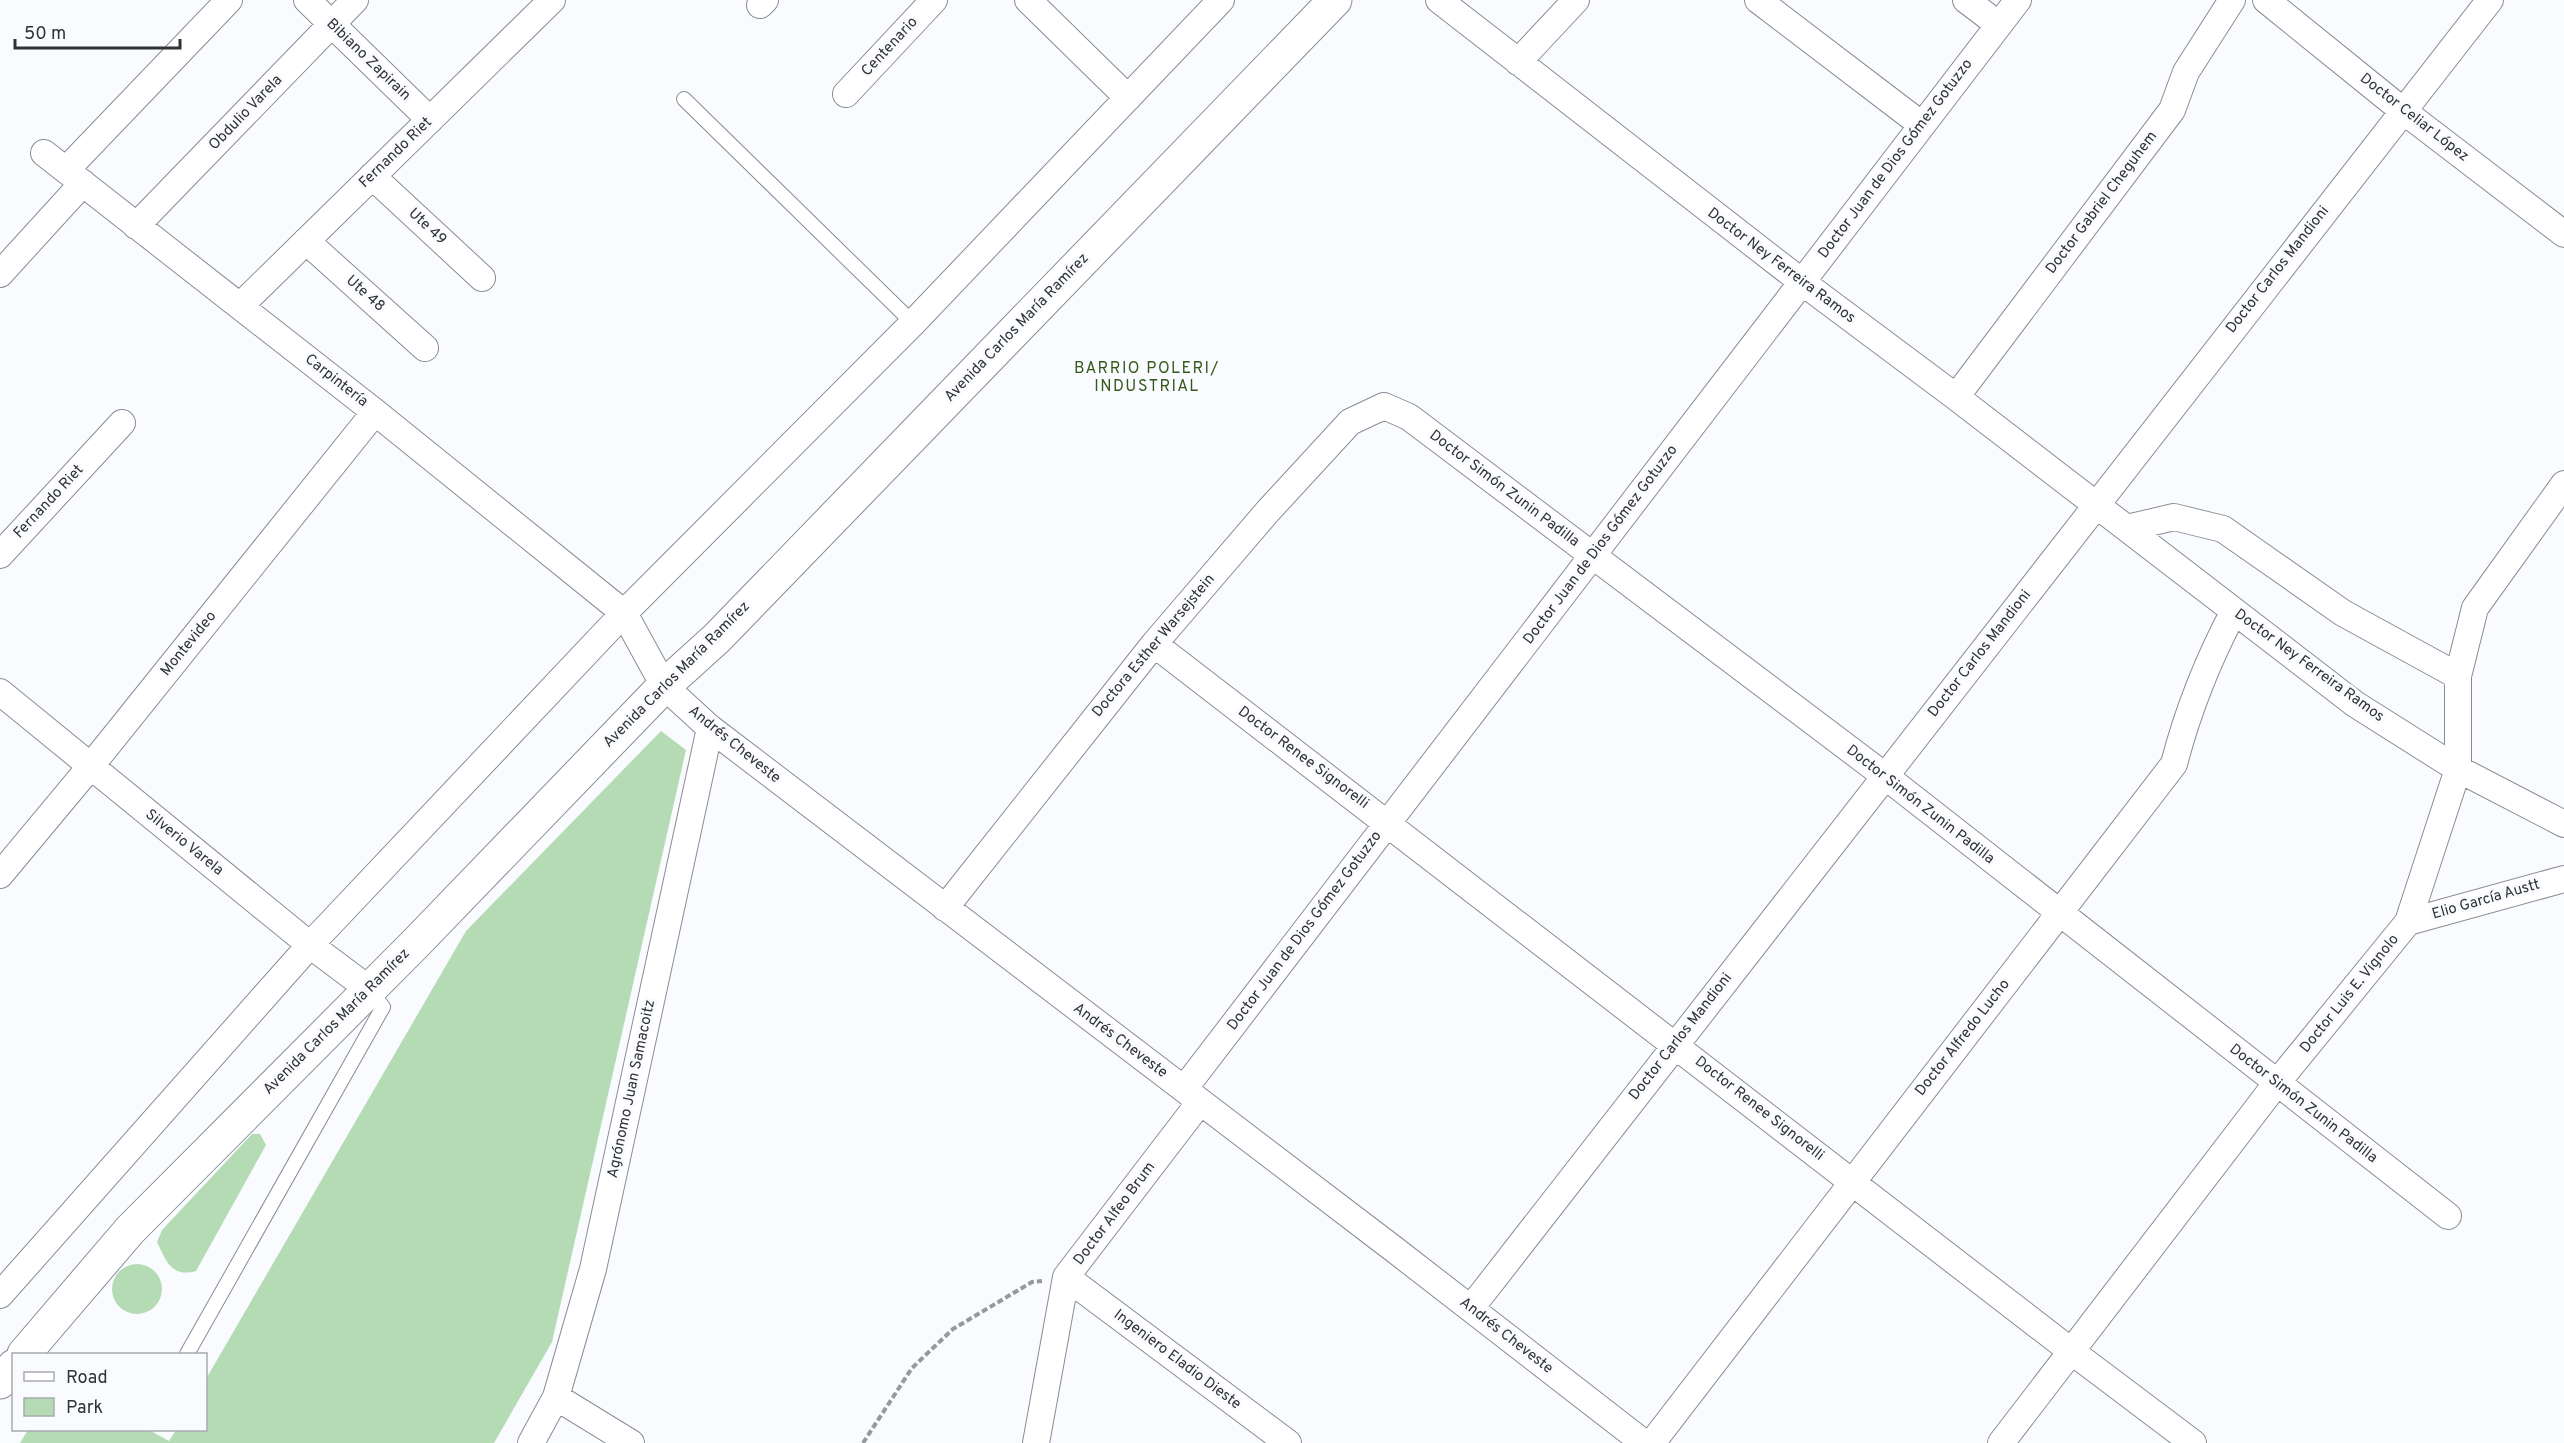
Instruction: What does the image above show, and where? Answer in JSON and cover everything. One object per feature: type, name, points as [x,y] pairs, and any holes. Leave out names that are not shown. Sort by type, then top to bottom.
[{"type":"street","points":[[0,274],[75,176],[229,0]]},
{"type":"street","name":"Bibiano Zapirain","points":[[307,0],[430,120]]},
{"type":"street","name":"Obdulio Varela","points":[[136,226],[355,0]]},
{"type":"street","name":"Fernando Riet","points":[[240,306],[552,0]]},
{"type":"street","name":"Centenario","points":[[846,94],[934,0]]},
{"type":"street","points":[[1028,0],[1128,98]]},
{"type":"street","points":[[0,1295],[310,945],[624,614],[913,323],[1221,0]]},
{"type":"street","name":"Avenida Carlos María Ramírez","points":[[25,1353],[130,1230],[370,990],[664,686],[717,638],[1335,0]]},
{"type":"street","name":"Doctor Ney Ferreira Ramos","points":[[1438,0],[1802,282],[1956,397],[2355,704],[2458,769],[2564,824]]},
{"type":"street","points":[[1518,62],[1576,0]]},
{"type":"street","points":[[1758,0],[1922,125]]},
{"type":"street","points":[[1966,0],[1999,25]]},
{"type":"street","name":"Doctor Juan de Dios Gómez Gotuzzo","points":[[1192,1096],[1388,823],[2018,0]]},
{"type":"street","name":"Doctor Gabriel Cheguhem","points":[[1956,397],[2172,110],[2186,72],[2232,0]]},
{"type":"street","name":"Doctor Celiar López","points":[[2266,0],[2402,110],[2564,234]]},
{"type":"street","name":"Doctor Carlos Mandioni","points":[[1471,1308],[2402,110],[2490,0]]},
{"type":"street","name":"Carpintería","points":[[44,153],[375,412],[624,614]]},
{"type":"street","name":"Ute 49","points":[[372,176],[482,278]]},
{"type":"street","name":"Ute 48","points":[[306,241],[425,348]]},
{"type":"street","name":"Doctor Simón Zunin Padilla","points":[[1384,406],[1409,417],[1885,776],[2276,1084],[2448,1216]]},
{"type":"street","name":"Doctora Esther Warsejstein","points":[[945,908],[1154,644],[1268,511],[1350,422],[1384,406]]},
{"type":"street","name":"Montevideo","points":[[0,875],[90,767],[375,412]]},
{"type":"street","name":"Fernando Riet","points":[[0,555],[122,423]]},
{"type":"street","name":"Doctor Luis E. Vignolo","points":[[2001,1443],[2276,1084],[2408,922],[2458,769],[2457,676],[2475,608],[2564,484]]},
{"type":"street","points":[[2127,528],[2174,517],[2223,530],[2343,613],[2457,676]]},
{"type":"street","name":"Doctor Alfredo Lucho","points":[[1652,1443],[2174,764],[2186,718],[2212,652],[2234,611]]},
{"type":"street","name":"Andrés Cheveste","points":[[624,614],[664,686],[710,728],[1471,1308],[1644,1443]]},
{"type":"street","name":"Doctor Renee Signorelli","points":[[1154,644],[2193,1443]]},
{"type":"street","name":"Silverio Varela","points":[[0,692],[310,945],[370,990]]},
{"type":"street","name":"Agrónomo Juan Samacoitz","points":[[531,1443],[556,1397],[593,1269],[710,728]]},
{"type":"street","name":"Elio García Austt","points":[[2408,922],[2564,879]]},
{"type":"street","name":"Doctor Alfeo Brum","points":[[1036,1443],[1066,1277],[1192,1096]]},
{"type":"street","name":"Ingeniero Eladio Dieste","points":[[1066,1277],[1288,1443]]},
{"type":"street","points":[[0,1382],[12,1368]]},
{"type":"street","points":[[556,1397],[631,1443]]},
{"type":"lane","points":[[684,99],[913,323]]},
{"type":"lane","points":[[188,1353],[383,1007],[370,990]]},
{"type":"path","points":[[863,1443],[912,1368],[953,1329],[1032,1282],[1066,1277]]},
{"type":"green space","points":[[661,731],[686,750],[552,1342],[494,1443],[20,1443],[27,1431],[151,1431],[169,1441],[175,1431],[207,1431],[207,1377],[466,931]]},
{"type":"green space","points":[[252,1134],[260,1134],[266,1145],[196,1271],[188,1273],[175,1270],[167,1261],[157,1242],[162,1230]]},
{"type":"green space","points":[[137,1264],[151,1268],[158,1275],[162,1289],[158,1303],[151,1310],[137,1314],[123,1310],[116,1303],[112,1289],[116,1275],[123,1268]]},
{"type":"district","name":"BARRIO POLERI/ INDUSTRIAL","points":[[1147,378]]}]
